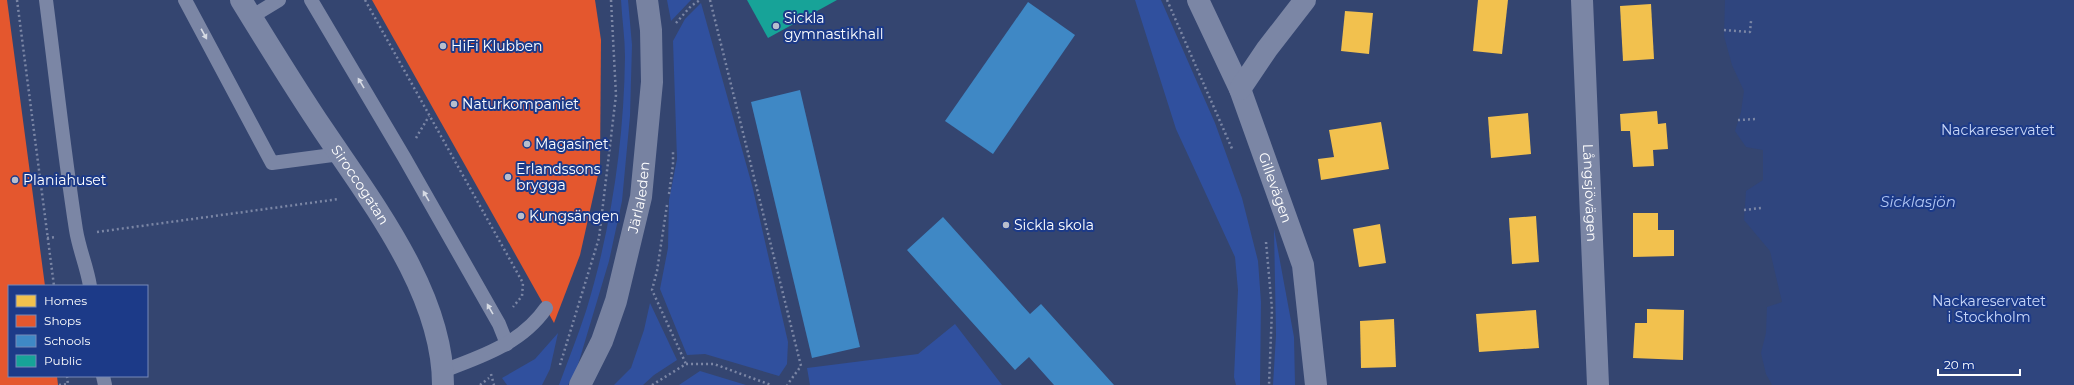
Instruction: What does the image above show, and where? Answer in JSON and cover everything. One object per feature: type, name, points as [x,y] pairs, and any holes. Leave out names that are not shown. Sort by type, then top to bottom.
[{"type":"main road","name":"Järlaleden","points":[[580,385],[602,341],[616,301],[641,197],[652,82],[651,30],[647,0]]},
{"type":"street","name":"Gillevägen","points":[[1198,0],[1240,89],[1303,265],[1316,385]]},
{"type":"street","points":[[1240,89],[1267,49],[1305,0]]},
{"type":"street","name":"Långsjövägen","points":[[1582,0],[1598,385]]},
{"type":"street","name":"Siroccogatan","points":[[246,8],[288,77],[363,188],[392,234],[426,300],[438,336],[443,378]]},
{"type":"lane","points":[[46,0],[77,235],[88,272],[90,285]]},
{"type":"lane","points":[[185,0],[272,163],[340,154]]},
{"type":"lane","points":[[246,8],[279,0]]},
{"type":"lane","points":[[311,0],[404,157],[499,324],[507,344]]},
{"type":"lane","points":[[443,378],[507,344],[537,321],[546,308]]},
{"type":"path","points":[[18,0],[54,285]]},
{"type":"path","points":[[365,0],[523,283],[522,296],[499,324]]},
{"type":"path","points":[[558,370],[599,238],[616,95],[611,0]]},
{"type":"path","points":[[710,0],[801,366],[786,385]]},
{"type":"path","points":[[1166,0],[1210,95],[1234,154]]},
{"type":"path","points":[[1724,30],[1750,32],[1751,21]]},
{"type":"path","points":[[404,157],[430,116]]},
{"type":"path","points":[[1738,120],[1757,119]]},
{"type":"path","points":[[47,238],[338,199],[363,188]]},
{"type":"path","points":[[1744,210],[1761,208]]},
{"type":"path","points":[[1266,235],[1272,309],[1269,385]]},
{"type":"path","points":[[484,356],[494,385]]},
{"type":"path","points":[[652,385],[686,364],[714,364],[772,385]]},
{"type":"path","points":[[480,385],[491,375]]},
{"type":"path","points":[[59,385],[68,385]]},
{"type":"shaded area","points":[[621,0],[628,0],[632,45],[630,116],[622,201],[609,261],[577,368],[568,385],[559,385],[583,320],[595,280],[609,217],[614,186],[619,153],[624,89],[625,50]]},
{"type":"shaded area","points":[[667,0],[691,0],[671,21]]},
{"type":"shaded area","points":[[1135,0],[1161,0],[1215,123],[1242,198],[1258,261],[1261,302],[1260,385],[1236,385],[1234,377],[1238,290],[1235,257],[1176,129]]},
{"type":"shaded area","points":[[701,3],[752,185],[788,342],[787,364],[779,376],[705,354],[687,355],[660,289],[668,248],[669,200],[677,159],[673,41],[685,19]]},
{"type":"shaded area","points":[[1274,229],[1294,337],[1295,385],[1273,385],[1276,335]]},
{"type":"shaded area","points":[[650,303],[677,360],[654,375],[643,385],[614,385],[631,368],[644,330]]},
{"type":"shaded area","points":[[955,324],[1002,385],[810,385],[807,368],[918,354]]},
{"type":"shaded area","points":[[558,333],[550,369],[542,385],[507,385],[502,378],[535,359]]},
{"type":"shaded area","points":[[700,371],[746,385],[679,385]]},
{"type":"water","name":"Sicklasjön","points":[[1725,0],[2074,0],[2074,385],[1772,385],[1766,374],[1761,353],[1766,333],[1767,307],[1782,302],[1770,251],[1744,220],[1746,191],[1763,180],[1763,150],[1746,147],[1735,131],[1741,112],[1744,91],[1732,65],[1724,36]]},
{"type":"building: Homes","points":[[1478,0],[1508,0],[1502,54],[1473,51]]},
{"type":"building: Homes","points":[[1651,4],[1654,59],[1623,61],[1620,6]]},
{"type":"building: Homes","points":[[1345,11],[1373,13],[1369,54],[1341,51]]},
{"type":"building: Homes","points":[[1657,111],[1658,124],[1666,123],[1668,149],[1653,150],[1654,166],[1633,167],[1630,131],[1621,131],[1620,114]]},
{"type":"building: Homes","points":[[1528,113],[1531,154],[1491,158],[1488,117]]},
{"type":"building: Homes","points":[[1381,122],[1389,169],[1321,180],[1318,159],[1334,157],[1329,130]]},
{"type":"building: Homes","points":[[1633,213],[1658,213],[1658,230],[1674,230],[1674,256],[1633,257]]},
{"type":"building: Homes","points":[[1536,216],[1539,262],[1512,264],[1509,218]]},
{"type":"building: Homes","points":[[1380,224],[1386,263],[1359,267],[1353,229]]},
{"type":"building: Homes","points":[[1647,309],[1684,310],[1683,360],[1633,358],[1635,323],[1647,323]]},
{"type":"building: Homes","points":[[1536,310],[1539,348],[1479,352],[1476,314]]},
{"type":"building: Homes","points":[[1394,319],[1396,367],[1361,368],[1360,321]]},
{"type":"building: Shops","name":"Planiahuset","points":[[0,0],[7,0],[45,285],[8,285],[8,377],[57,377],[58,385],[0,385]]},
{"type":"building: Shops","name":"Magasinet","points":[[372,0],[595,0],[601,40],[600,166],[580,255],[554,323]]},
{"type":"building: Schools","points":[[1028,2],[1075,35],[993,154],[945,121]]},
{"type":"building: Schools","points":[[800,90],[860,347],[812,358],[751,102]]},
{"type":"building: Schools","points":[[943,217],[1030,314],[1041,304],[1114,385],[1054,385],[1029,357],[1015,370],[907,250]]},
{"type":"building: Public","name":"Sickla gymnastikhall","points":[[747,0],[837,0],[768,38]]},
{"type":"place","name":"Sickla gymnastikhall","points":[[776,26]]},
{"type":"place","name":"HiFi Klubben","points":[[443,46]]},
{"type":"place","name":"Naturkompaniet","points":[[454,104]]},
{"type":"place","name":"Magasinet","points":[[527,144]]},
{"type":"place","name":"Erlandssons brygga","points":[[508,177]]},
{"type":"place","name":"Planiahuset","points":[[15,180]]},
{"type":"place","name":"Kungsängen","points":[[521,216]]},
{"type":"place","name":"Sickla skola","points":[[1006,225]]},
{"type":"park label","name":"Nackareservatet","points":[[1998,130]]},
{"type":"park label","name":"Nackareservatet i Stockholm","points":[[1989,310]]}]
